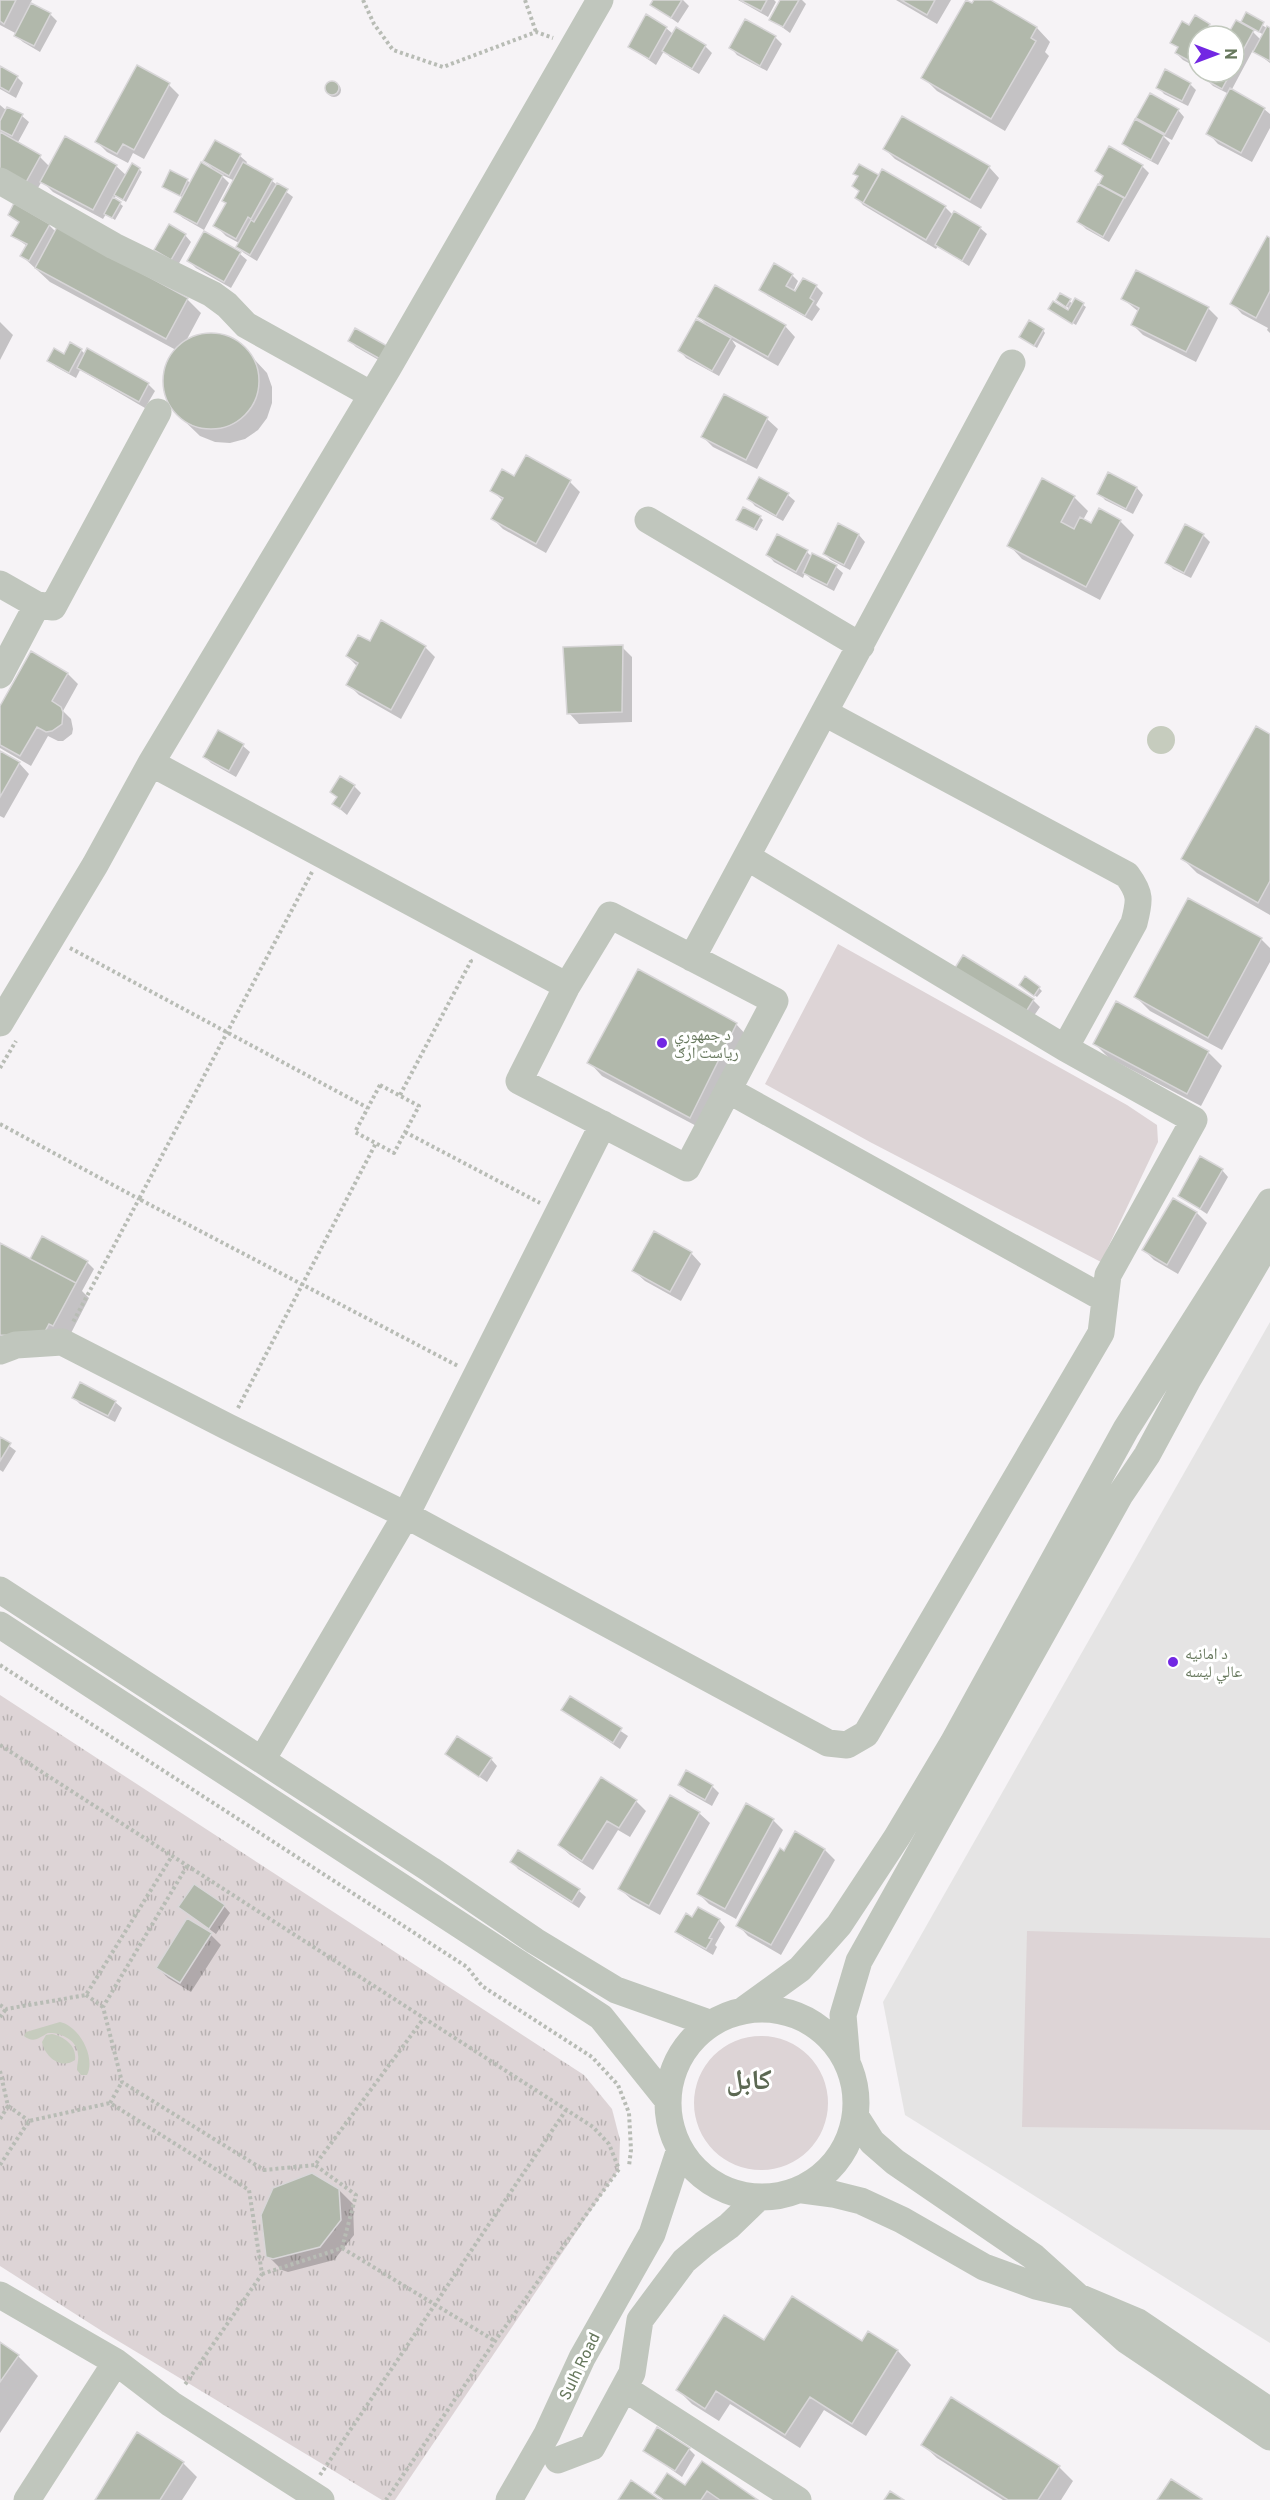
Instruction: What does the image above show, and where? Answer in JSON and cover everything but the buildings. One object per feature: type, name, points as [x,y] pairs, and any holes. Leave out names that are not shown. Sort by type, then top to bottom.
[{"type":"street","points":[[9,1031],[151,763],[372,395],[589,2]]},
{"type":"street","points":[[0,181],[114,246],[212,294],[227,305],[246,325],[372,395]]},
{"type":"street","points":[[692,958],[1012,363]]},
{"type":"street","points":[[0,584],[37,605],[53,607],[158,412]]},
{"type":"street","points":[[648,520],[861,646]]},
{"type":"street","points":[[0,675],[37,605]]},
{"type":"street","points":[[825,713],[1127,875],[1137,888],[1140,902],[1134,923],[1065,1048]]},
{"type":"street","points":[[151,763],[313,870],[567,986]]},
{"type":"street","points":[[0,1351],[16,1345],[62,1342],[406,1515],[828,1743],[847,1745],[866,1734],[1101,1333],[1108,1275],[1194,1119],[1065,1048],[747,857]]},
{"type":"street","points":[[610,915],[692,958],[775,1001],[687,1168],[519,1081],[567,986],[610,915]]},
{"type":"street","points":[[728,1090],[1104,1298]]},
{"type":"street","points":[[262,1760],[406,1515],[603,1125]]},
{"type":"street","points":[[803,2190],[838,2160],[856,2117],[855,2088],[847,2062],[843,2015],[859,1961],[1115,1505],[1147,1455],[1241,1268],[1270,1202]]},
{"type":"street","points":[[666,2098],[679,2056],[709,2023],[745,2009],[800,1969],[839,1925],[897,1837],[953,1743],[1121,1439],[1241,1268],[1270,1239]]},
{"type":"street","points":[[0,1590],[431,1869],[535,1941],[616,1990],[709,2023]]},
{"type":"street","points":[[0,1624],[601,2017],[666,2098],[680,2152],[699,2177],[726,2193],[757,2199],[803,2190],[861,2201],[902,2220],[984,2267],[1036,2286],[1074,2295],[1138,2322],[1270,2411]]},
{"type":"street","points":[[745,2009],[786,2011],[822,2030],[847,2062]]},
{"type":"street","points":[[856,2117],[872,2142],[895,2162],[1034,2257],[1126,2340],[1270,2437]]},
{"type":"street","name":"Sulh Road","points":[[509,2500],[547,2434],[582,2358],[651,2234],[680,2152]]},
{"type":"street","points":[[558,2460],[592,2447],[632,2373],[640,2320],[668,2281],[684,2261],[729,2226],[757,2199]]},
{"type":"street","points":[[0,2295],[116,2362],[171,2404],[314,2496]]},
{"type":"street","points":[[27,2500],[116,2362]]},
{"type":"street","points":[[624,2388],[798,2500]]},
{"type":"path","points":[[363,0],[374,24],[393,50],[443,67],[536,32],[525,0]]},
{"type":"path","points":[[62,1342],[313,870]]},
{"type":"path","points":[[63,957],[68,947],[368,1108]]},
{"type":"path","points":[[400,1095],[471,961],[461,955]]},
{"type":"path","points":[[0,1068],[9,1031]]},
{"type":"path","points":[[380,1085],[400,1095],[419,1106],[394,1153],[355,1132],[380,1085]]},
{"type":"path","points":[[0,1124],[300,1285],[476,1375]]},
{"type":"path","points":[[405,1132],[558,1212]]},
{"type":"path","points":[[228,1427],[376,1143]]},
{"type":"path","points":[[0,1665],[467,1967],[482,1986],[592,2057],[618,2085],[629,2113],[631,2150],[629,2166]]},
{"type":"path","points":[[0,1745],[593,2127],[609,2144],[619,2169],[495,2341],[386,2500]]},
{"type":"path","points":[[86,1995],[172,1856]]},
{"type":"path","points":[[103,2007],[188,1866]]},
{"type":"path","points":[[0,2006],[6,2009],[86,1995],[103,2007],[122,2082],[110,2103]]},
{"type":"path","points":[[0,2017],[6,2009]]},
{"type":"path","points":[[315,2165],[424,2018]]},
{"type":"path","points":[[0,2071],[8,2106],[29,2121]]},
{"type":"path","points":[[122,2082],[264,2170],[315,2165],[356,2195],[342,2248]]},
{"type":"path","points":[[0,2165],[29,2121],[110,2103],[249,2190],[262,2274]]},
{"type":"path","points":[[0,2119],[8,2106]]},
{"type":"path","points":[[314,2496],[435,2305],[566,2110]]},
{"type":"path","points":[[171,2404],[262,2274],[342,2248],[495,2341]]},
{"type":"shaded area","points":[[1161,726],[1171,730],[1175,740],[1171,750],[1161,754],[1151,750],[1147,740],[1151,730]]},
{"type":"shaded area","name":"د امانیه عالي لیسه","points":[[1270,1322],[1270,2343],[905,2115],[883,2002]]},
{"type":"shaded area","points":[[60,2022],[74,2029],[84,2043],[89,2060],[87,2075],[81,2075],[77,2070],[77,2050],[68,2038],[53,2033],[34,2040],[24,2036],[26,2032]]},
{"type":"shaded area","points":[[46,2035],[61,2037],[72,2046],[75,2060],[70,2063],[59,2063],[46,2053],[42,2042]]},
{"type":"green space","points":[[838,944],[1127,1105],[1157,1125],[1158,1142],[1101,1262],[870,1142],[765,1084]]},
{"type":"green space","points":[[0,1695],[584,2075],[612,2109],[620,2140],[619,2169],[395,2500],[382,2500],[105,2333],[0,2266]]},
{"type":"green space","points":[[1027,1931],[1270,1938],[1270,2130],[1022,2127]]},
{"type":"green space","points":[[761,2036],[787,2041],[808,2056],[823,2077],[828,2103],[823,2129],[808,2150],[787,2165],[761,2170],[735,2165],[714,2150],[699,2129],[694,2103],[699,2077],[714,2056],[735,2041]]},
{"type":"place","name":"د جمهوري ریاست ارګ","points":[[662,1043]]},
{"type":"place","name":"د امانیه عالي لیسه","points":[[1173,1662]]},
{"type":"district","name":"کابل","points":[[749,2079]]}]
